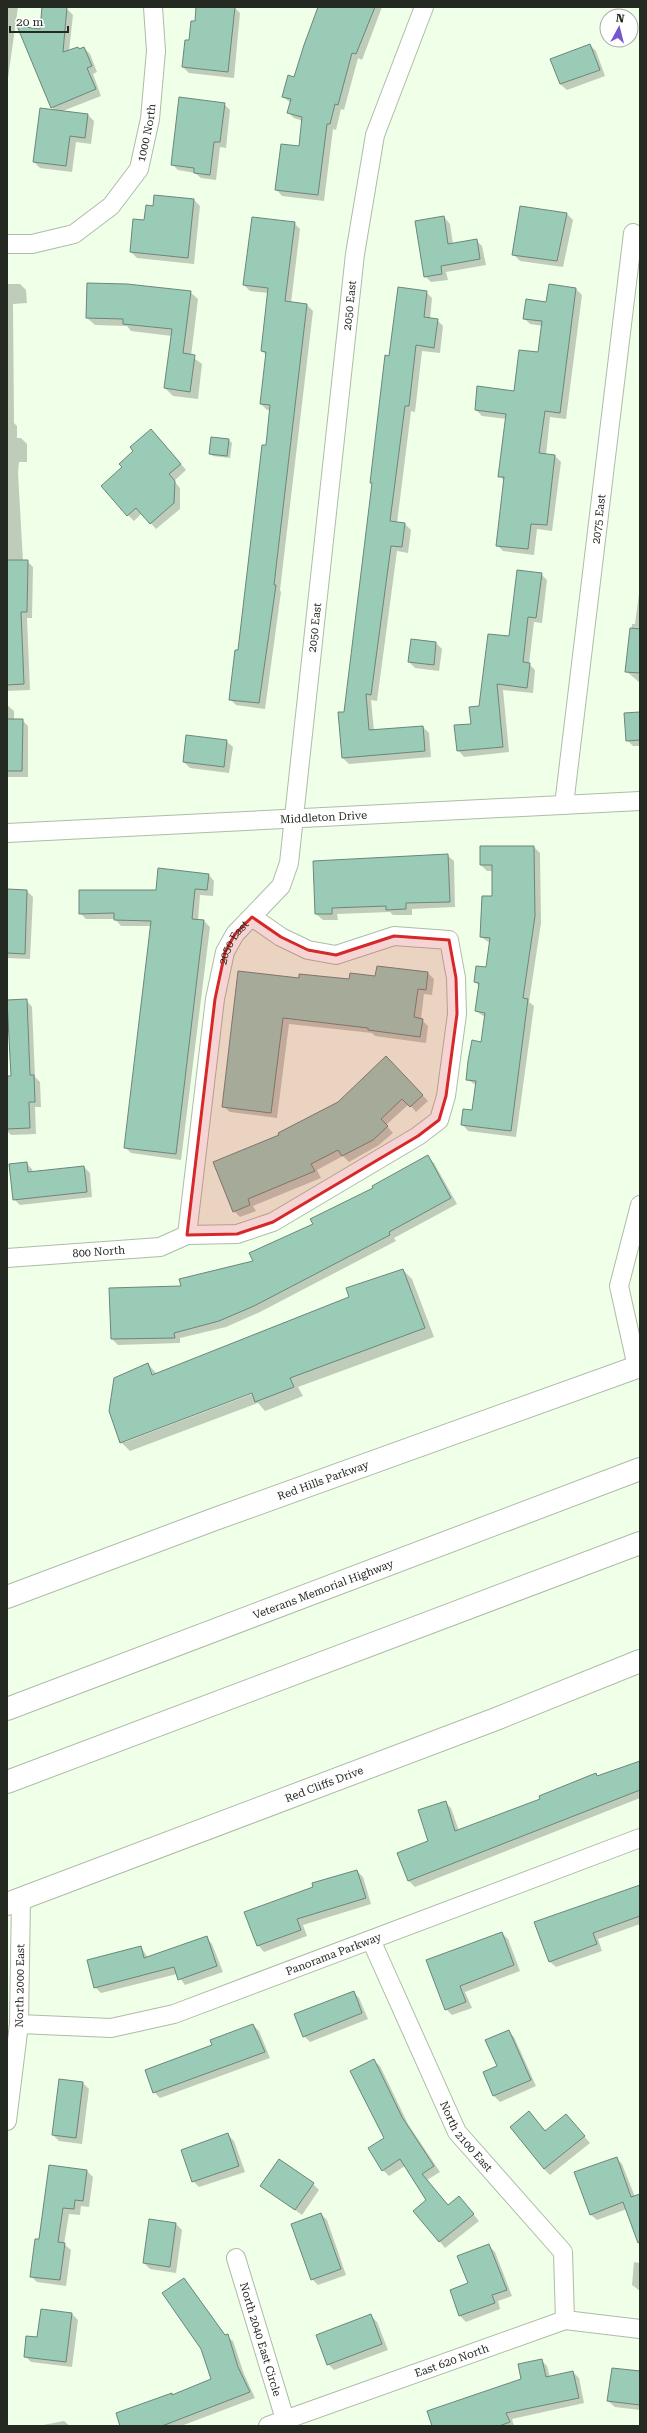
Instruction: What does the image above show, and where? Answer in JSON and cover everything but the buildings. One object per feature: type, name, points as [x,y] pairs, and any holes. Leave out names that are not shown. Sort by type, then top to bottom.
[{"type":"main road","name":"Red Hills Parkway","points":[[7,1597],[215,1519],[638,1367]]},
{"type":"main road","name":"Veterans Memorial Highway","points":[[7,1709],[640,1469]]},
{"type":"main road","points":[[7,1782],[640,1543]]},
{"type":"main road","name":"Red Cliffs Drive","points":[[14,1901],[496,1719],[640,1661]]},
{"type":"street","name":"1000 North","points":[[7,244],[32,244],[74,234],[111,206],[139,169],[150,119],[156,51],[153,7]]},
{"type":"street","name":"2050 East","points":[[187,1235],[215,999],[225,952],[234,934],[252,917],[280,886],[289,863],[355,254],[375,135],[424,7]]},
{"type":"street","name":"2075 East","points":[[564,806],[633,233]]},
{"type":"street","name":"Middleton Drive","points":[[7,833],[294,820],[640,801]]},
{"type":"street","points":[[187,1235],[237,1234],[273,1222],[418,1136],[440,1120],[446,1096],[457,1014],[456,978],[449,940],[394,936],[361,949],[336,955],[308,950],[281,937],[252,917]]},
{"type":"street","points":[[638,1367],[619,1286],[640,1205]]},
{"type":"street","name":"800 North","points":[[7,1258],[160,1247],[187,1235]]},
{"type":"street","name":"Panorama Parkway","points":[[18,2024],[111,2028],[174,2014],[640,1838]]},
{"type":"street","name":"North 2000 East","points":[[7,2121],[18,2024],[14,1901]]},
{"type":"street","name":"North 2100 East","points":[[371,1940],[457,2132],[563,2252],[565,2320]]},
{"type":"street","name":"North 2040 East Circle","points":[[236,2258],[287,2423]]},
{"type":"street","name":"East 620 North","points":[[268,2426],[287,2423],[565,2320],[640,2329]]},
{"type":"highlighted area","points":[[252,917],[281,937],[308,950],[336,955],[394,936],[449,940],[456,978],[457,1014],[446,1096],[439,1120],[418,1136],[273,1222],[237,1234],[187,1235],[215,999],[225,952],[235,934]]}]
